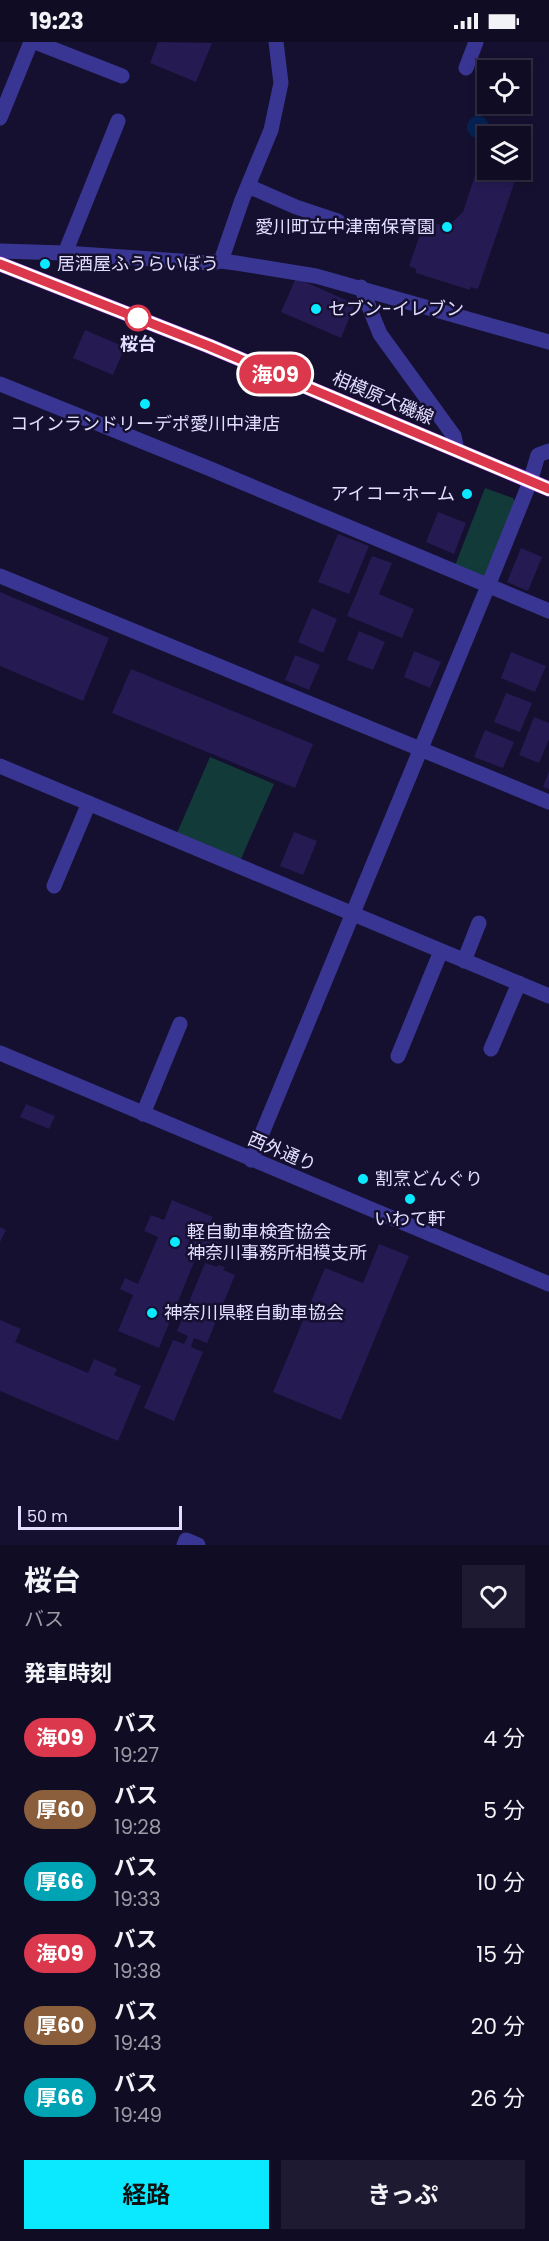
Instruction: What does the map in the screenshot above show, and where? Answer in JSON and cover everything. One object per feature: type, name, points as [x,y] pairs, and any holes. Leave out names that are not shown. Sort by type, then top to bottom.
[{"type":"main road","name":"相模原大磯線","points":[[0,264],[209,346],[549,489]]},
{"type":"street","points":[[0,118],[33,42],[122,76]]},
{"type":"street","points":[[221,261],[271,130],[279,99],[280,83],[276,42]]},
{"type":"street","points":[[466,68],[476,42]]},
{"type":"street","points":[[65,253],[118,121]]},
{"type":"street","points":[[248,186],[296,207],[338,221]]},
{"type":"street","points":[[0,251],[198,262],[221,261],[304,274],[549,342]]},
{"type":"street","points":[[361,288],[380,334],[454,436],[457,450]]},
{"type":"street","points":[[0,384],[208,468],[549,611]]},
{"type":"street","points":[[251,1160],[488,586],[530,482],[538,455],[549,451]]},
{"type":"street","points":[[0,576],[549,802]]},
{"type":"street","points":[[0,766],[88,803],[144,835],[353,915],[549,996]]},
{"type":"street","points":[[54,886],[88,803]]},
{"type":"street","points":[[464,961],[479,923]]},
{"type":"street","points":[[398,1056],[441,951]]},
{"type":"street","points":[[491,1049],[519,983]]},
{"type":"street","points":[[142,1114],[180,1024]]},
{"type":"street","name":"西外通り","points":[[0,1053],[549,1284]]},
{"type":"street","points":[[184,1545],[186,1540],[198,1545]]},
{"type":"green space","points":[[485,488],[513,498],[515,502],[485,577],[454,568]]},
{"type":"green space","points":[[210,757],[274,784],[240,861],[177,833]]},
{"type":"water","points":[[474,116],[482,116],[489,126],[477,126],[477,138],[467,131],[467,123]]},
{"type":"building","points":[[158,42],[212,43],[196,82],[150,63]]},
{"type":"building","points":[[477,169],[477,180],[515,180],[478,289],[471,287],[470,290],[416,273],[416,269],[409,266],[425,220],[447,227],[463,212]]},
{"type":"building","points":[[296,278],[355,304],[341,338],[281,312]]},
{"type":"building","points":[[85,330],[125,347],[113,375],[73,358]]},
{"type":"building","points":[[438,512],[466,523],[454,554],[426,542]]},
{"type":"building","points":[[338,534],[369,546],[349,594],[318,582]]},
{"type":"building","points":[[521,548],[542,557],[528,591],[507,582]]},
{"type":"building","points":[[372,556],[392,563],[379,594],[414,609],[402,638],[347,616]]},
{"type":"building","points":[[0,592],[109,638],[83,701],[0,666]]},
{"type":"building","points":[[312,608],[337,619],[323,653],[298,642]]},
{"type":"building","points":[[359,631],[385,642],[373,670],[347,660]]},
{"type":"building","points":[[414,651],[441,662],[430,688],[404,677]]},
{"type":"building","points":[[511,652],[546,666],[535,692],[501,678]]},
{"type":"building","points":[[295,655],[320,665],[309,690],[285,680]]},
{"type":"building","points":[[131,669],[313,744],[295,788],[112,713]]},
{"type":"building","points":[[506,693],[532,703],[520,732],[494,722]]},
{"type":"building","points":[[534,717],[549,723],[549,739],[539,763],[519,755]]},
{"type":"building","points":[[485,730],[514,742],[503,768],[474,757]]},
{"type":"building","points":[[549,771],[549,789],[543,787]]},
{"type":"building","points":[[294,832],[317,841],[303,875],[280,866]]},
{"type":"building","points":[[26,1104],[55,1116],[49,1129],[20,1117]]},
{"type":"building","points":[[172,1200],[213,1217],[204,1236],[233,1248],[227,1262],[199,1250],[159,1348],[118,1331],[133,1295],[120,1289],[125,1278],[138,1284],[158,1237],[144,1231],[151,1215],[164,1220]]},
{"type":"building","points":[[0,1227],[6,1230],[0,1242]]},
{"type":"building","points":[[379,1244],[409,1256],[341,1420],[273,1392],[325,1268],[363,1283]]},
{"type":"building","points":[[205,1263],[225,1267],[223,1270],[235,1275],[207,1343],[194,1338],[191,1347],[203,1352],[174,1421],[144,1408],[173,1340],[184,1344],[188,1336],[177,1331]]},
{"type":"building","points":[[0,1320],[21,1329],[15,1342],[88,1373],[94,1359],[117,1369],[114,1375],[141,1386],[118,1441],[0,1391]]},
{"type":"bus line","name":"海09","points":[[0,264],[209,346],[549,489]]},
{"type":"place","name":"愛川町立中津南保育園","points":[[447,227]]},
{"type":"place","name":"居酒屋ふうらいぼう","points":[[45,264]]},
{"type":"place","name":"セブン-イレブン","points":[[316,309]]},
{"type":"place","name":"桜台","points":[[138,318]]},
{"type":"place","name":"コインランドリーデポ愛川中津店","points":[[145,404]]},
{"type":"place","name":"アイコーホーム","points":[[467,494]]},
{"type":"place","name":"割烹どんぐり","points":[[363,1179]]},
{"type":"place","name":"いわて軒","points":[[410,1199]]},
{"type":"place","name":"軽自動車検査協会 神奈川事務所相模支所","points":[[175,1242]]},
{"type":"place","name":"神奈川県軽自動車協会","points":[[152,1313]]}]
